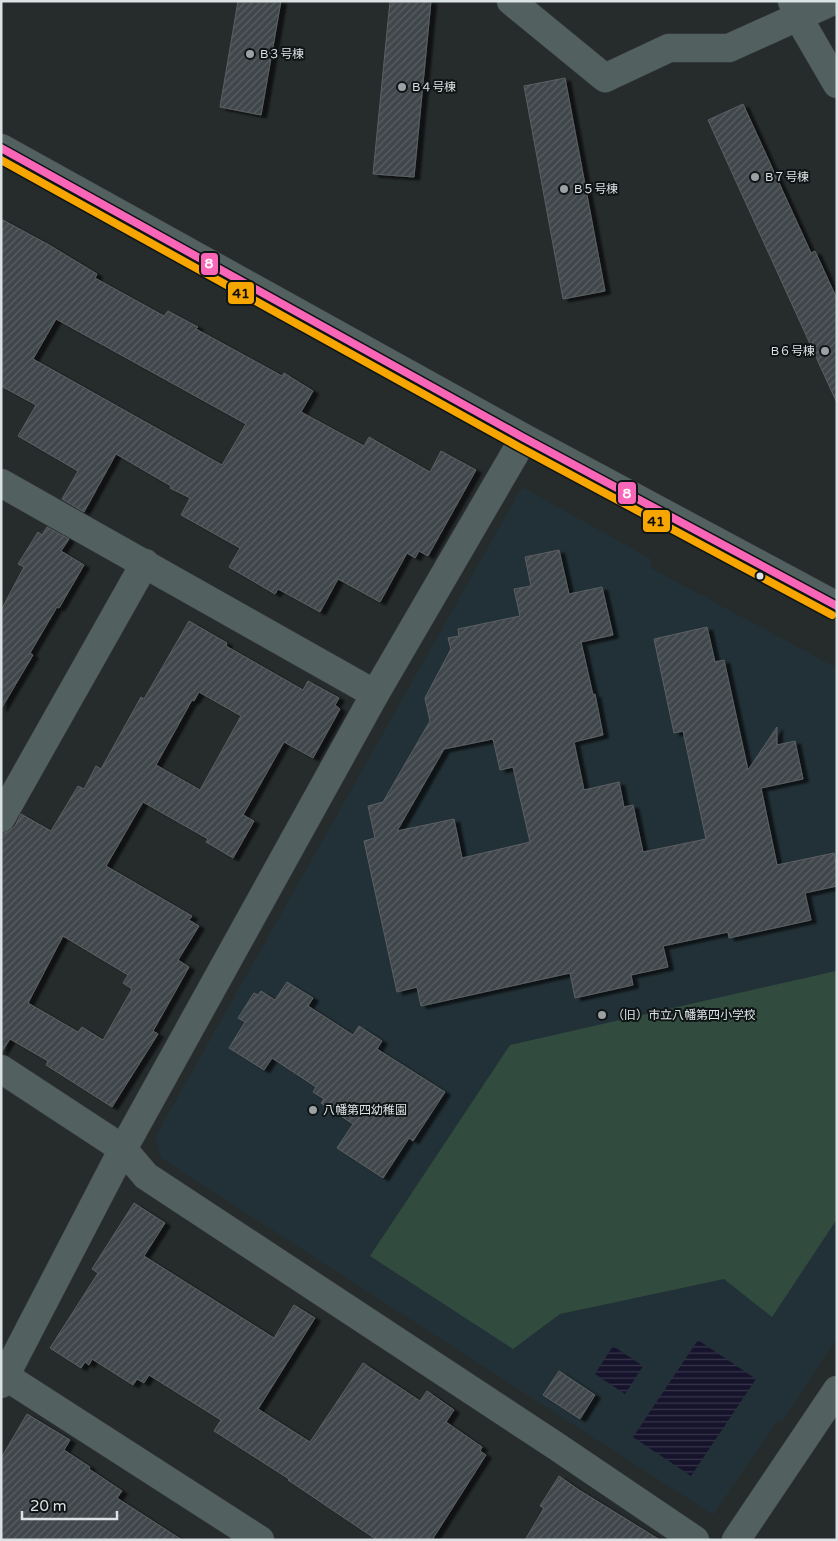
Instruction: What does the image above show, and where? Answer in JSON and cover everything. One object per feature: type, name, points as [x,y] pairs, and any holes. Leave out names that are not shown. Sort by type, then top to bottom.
[{"type":"street","points":[[510,1],[605,78],[669,48],[729,48],[795,9],[833,1]]},
{"type":"street","points":[[795,9],[837,84]]},
{"type":"street","points":[[1,148],[524,438],[837,606]]},
{"type":"street","points":[[260,1540],[3,1380],[123,1149],[375,694],[524,438]]},
{"type":"street","points":[[1,483],[375,694]]},
{"type":"street","points":[[1,818],[145,563]]},
{"type":"street","points":[[1,1069],[123,1149],[146,1176],[548,1440],[695,1540]]},
{"type":"street","points":[[736,1540],[837,1390]]},
{"type":"shaded area","name":"（旧）市立八幡第四小学校","points":[[522,487],[651,559],[651,568],[837,668],[837,1338],[782,1422],[778,1420],[713,1515],[161,1158],[155,1137]]},
{"type":"shaded area","points":[[698,1340],[756,1379],[691,1476],[633,1437]]},
{"type":"shaded area","points":[[613,1346],[643,1366],[625,1394],[595,1374]]},
{"type":"green space","points":[[836,971],[837,1219],[772,1317],[724,1279],[560,1314],[513,1349],[370,1256],[510,1045]]},
{"type":"building","name":"B３号棟","points":[[238,1],[281,1],[261,115],[220,107]]},
{"type":"building","name":"B４号棟","points":[[390,1],[431,1],[414,177],[373,174]]},
{"type":"building","name":"B５号棟","points":[[565,78],[605,291],[563,299],[524,86]]},
{"type":"building","points":[[743,104],[811,253],[815,251],[837,299],[837,403],[708,120]]},
{"type":"building","points":[[1,219],[97,274],[95,278],[164,316],[168,311],[198,327],[196,329],[282,376],[284,373],[313,391],[301,412],[364,446],[369,437],[430,472],[441,451],[476,470],[428,556],[419,551],[415,558],[407,553],[380,602],[338,579],[320,612],[278,589],[275,594],[229,567],[240,548],[181,515],[190,498],[170,488],[171,486],[116,454],[84,512],[62,499],[78,471],[18,436],[36,405],[1,386]],"holes":[[[56,319],[246,424],[222,465],[33,359]]]},
{"type":"building","points":[[47,527],[69,539],[61,551],[84,565],[30,653],[33,655],[1,709],[1,610],[24,567],[18,564],[38,532],[42,535]]},
{"type":"building","points":[[559,550],[569,594],[602,587],[613,635],[581,642],[593,695],[595,694],[603,735],[574,742],[584,790],[619,782],[624,807],[633,805],[643,852],[706,839],[683,731],[674,733],[654,639],[707,627],[715,662],[724,660],[748,770],[777,727],[777,745],[795,741],[803,779],[761,788],[777,865],[834,853],[837,868],[837,886],[805,893],[811,920],[729,938],[728,932],[663,946],[668,967],[631,975],[633,985],[575,998],[570,973],[421,1006],[417,987],[397,992],[364,841],[375,838],[368,806],[383,802],[430,721],[425,698],[451,649],[448,638],[459,636],[458,629],[520,616],[514,589],[531,586],[525,557]],"holes":[[[493,739],[500,770],[513,767],[530,842],[462,858],[454,819],[397,831],[444,749]]]},
{"type":"building","points":[[189,621],[227,643],[226,646],[303,690],[308,681],[339,698],[335,705],[340,709],[313,758],[284,742],[243,815],[254,821],[233,858],[206,842],[208,839],[143,802],[106,866],[192,916],[189,920],[199,926],[178,960],[189,967],[153,1031],[158,1034],[112,1107],[46,1065],[48,1061],[10,1039],[1,1053],[1,834],[15,826],[21,814],[51,831],[78,786],[84,789],[96,766],[101,769],[141,697],[144,699]],"holes":[[[199,692],[241,716],[200,790],[156,765],[192,700],[194,701]],[[63,936],[128,975],[123,983],[132,989],[103,1040],[82,1027],[78,1032],[28,1003]]]},
{"type":"building","points":[[287,982],[313,998],[308,1006],[353,1035],[359,1026],[382,1041],[377,1049],[445,1092],[413,1141],[409,1138],[383,1178],[337,1148],[353,1124],[321,1103],[324,1099],[313,1092],[316,1087],[272,1058],[264,1070],[229,1048],[245,1022],[238,1018],[254,993],[258,995],[261,991],[275,1000]]},
{"type":"building","points":[[134,1203],[165,1223],[144,1256],[274,1338],[294,1305],[315,1318],[258,1409],[310,1442],[363,1363],[420,1401],[427,1391],[454,1410],[446,1422],[482,1447],[480,1451],[486,1455],[432,1540],[377,1540],[289,1479],[214,1431],[221,1420],[149,1375],[144,1383],[137,1379],[133,1385],[92,1359],[89,1365],[85,1362],[81,1368],[50,1348],[98,1273],[92,1269]]},
{"type":"building","points":[[559,1371],[595,1395],[580,1419],[543,1395]]},
{"type":"building","points":[[27,1414],[70,1440],[64,1450],[122,1491],[117,1498],[182,1540],[1,1540],[1,1458]]},
{"type":"building","points":[[559,1476],[660,1540],[525,1540],[544,1508],[540,1506]]},
{"type":"transit line","name":"8","points":[[1,148],[524,438],[837,606]]},
{"type":"transit line","name":"41","points":[[1,160],[519,447],[832,615]]},
{"type":"place","name":"B３号棟","points":[[250,54]]},
{"type":"place","name":"B４号棟","points":[[402,87]]},
{"type":"place","name":"B７号棟","points":[[755,177]]},
{"type":"place","name":"B５号棟","points":[[564,189]]},
{"type":"place","name":"B６号棟","points":[[825,351]]},
{"type":"place","name":"（旧）市立八幡第四小学校","points":[[602,1015]]},
{"type":"place","name":"八幡第四幼稚園","points":[[313,1110]]}]
